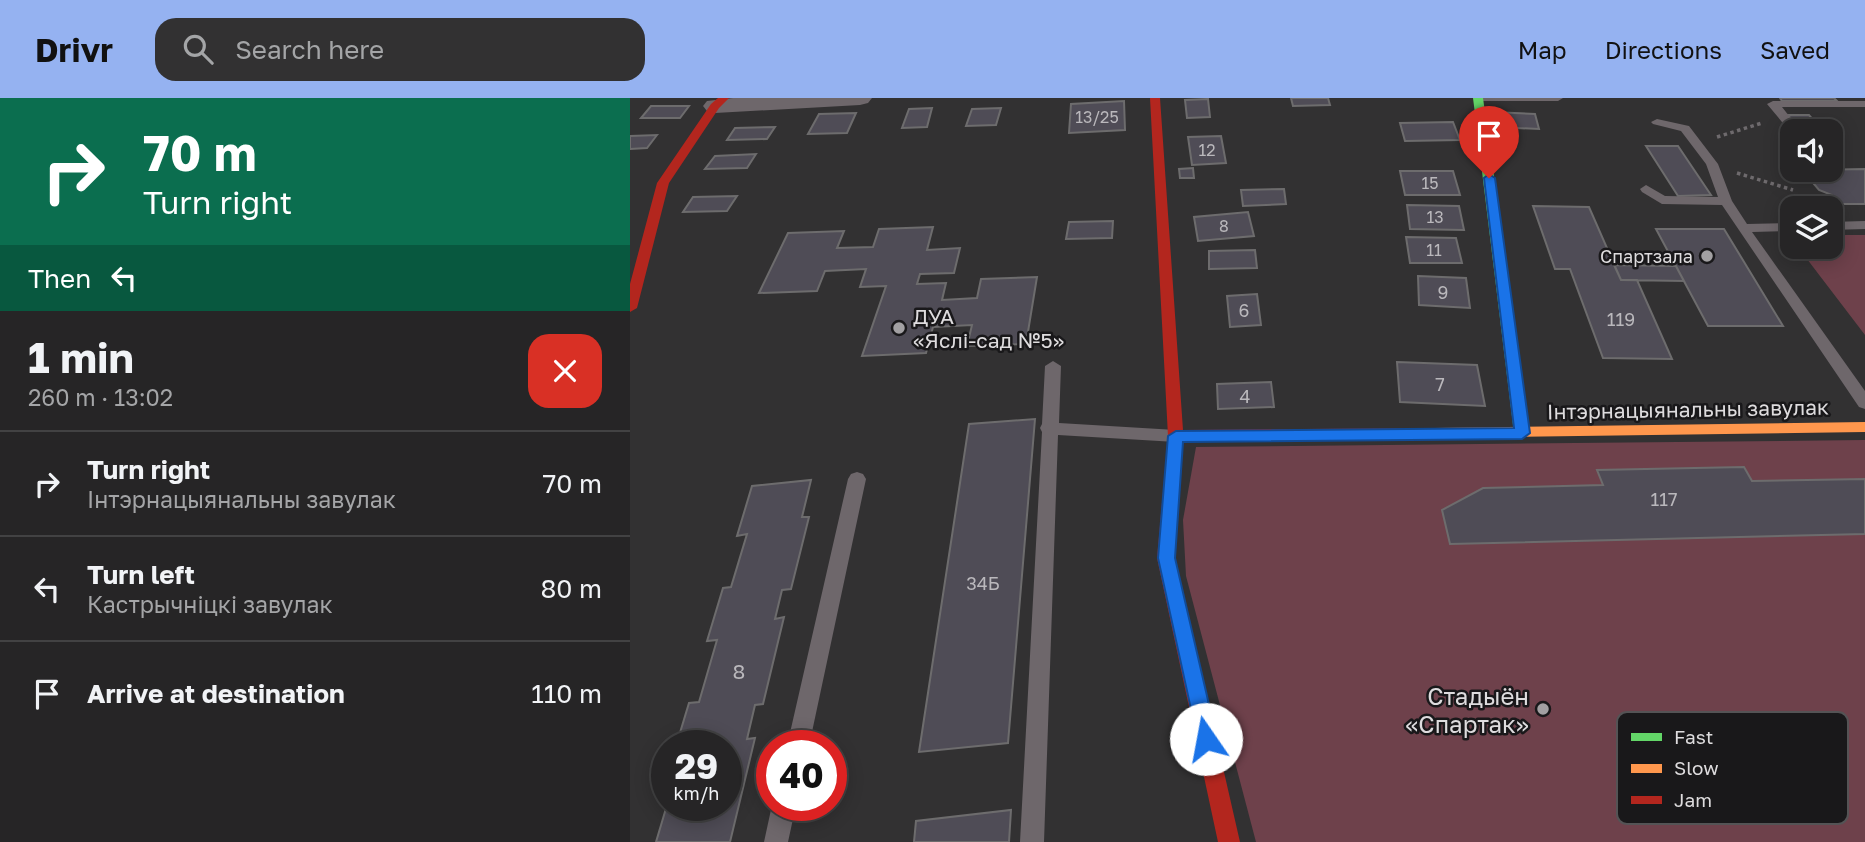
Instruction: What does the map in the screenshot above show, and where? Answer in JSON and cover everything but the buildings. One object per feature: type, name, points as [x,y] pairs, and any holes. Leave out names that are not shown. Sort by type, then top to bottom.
[{"type":"street","points":[[630,307],[663,183],[719,102],[860,98]]},
{"type":"street","points":[[1155,98],[1176,436],[1166,558],[1229,842]]},
{"type":"street","points":[[1478,98],[1522,433]]},
{"type":"street","name":"Інтэрнацыянальны завулак","points":[[1176,436],[1865,428]]},
{"type":"lane","points":[[1478,98],[1558,98]]},
{"type":"lane","points":[[1771,103],[1865,104]]},
{"type":"lane","points":[[1771,103],[1785,119]]},
{"type":"lane","points":[[1657,122],[1685,128],[1712,164],[1726,201],[1743,228],[1865,403]]},
{"type":"lane","points":[[1646,189],[1662,200],[1726,201]]},
{"type":"lane","points":[[1843,226],[1865,225]]},
{"type":"lane","points":[[1743,228],[1780,227]]},
{"type":"lane","points":[[1032,842],[1052,366]]},
{"type":"lane","points":[[1048,428],[1176,436]]},
{"type":"lane","points":[[802,730],[857,480]]},
{"type":"lane","points":[[776,842],[781,821]]},
{"type":"path","points":[[1771,103],[1763,122],[1717,137],[1712,164],[1793,190]]},
{"type":"shaded area","points":[[1843,235],[1865,235],[1865,335],[1807,259],[1843,259]]},
{"type":"shaded area","name":"Стадыён «Спартак»","points":[[1865,440],[1865,842],[1256,842],[1186,576],[1183,520],[1196,447]]},
{"type":"traffic: fast","points":[[1478,98],[1522,433]]},
{"type":"traffic: slow","points":[[1435,433],[1865,427]]},
{"type":"traffic: jam","points":[[630,308],[663,183],[715,106],[724,98]]},
{"type":"traffic: jam","points":[[1155,98],[1176,436],[1435,433]]},
{"type":"traffic: jam","points":[[1176,436],[1166,558],[1229,842]]},
{"type":"place","name":"Спартзала","points":[[1707,256]]},
{"type":"place","name":"ДУА «Яслі-сад №5»","points":[[899,328]]},
{"type":"place","name":"Стадыён «Спартак»","points":[[1543,709]]},
{"type":"route","points":[[1206,739],[1166,558],[1176,436],[1522,433],[1489,178]]}]
